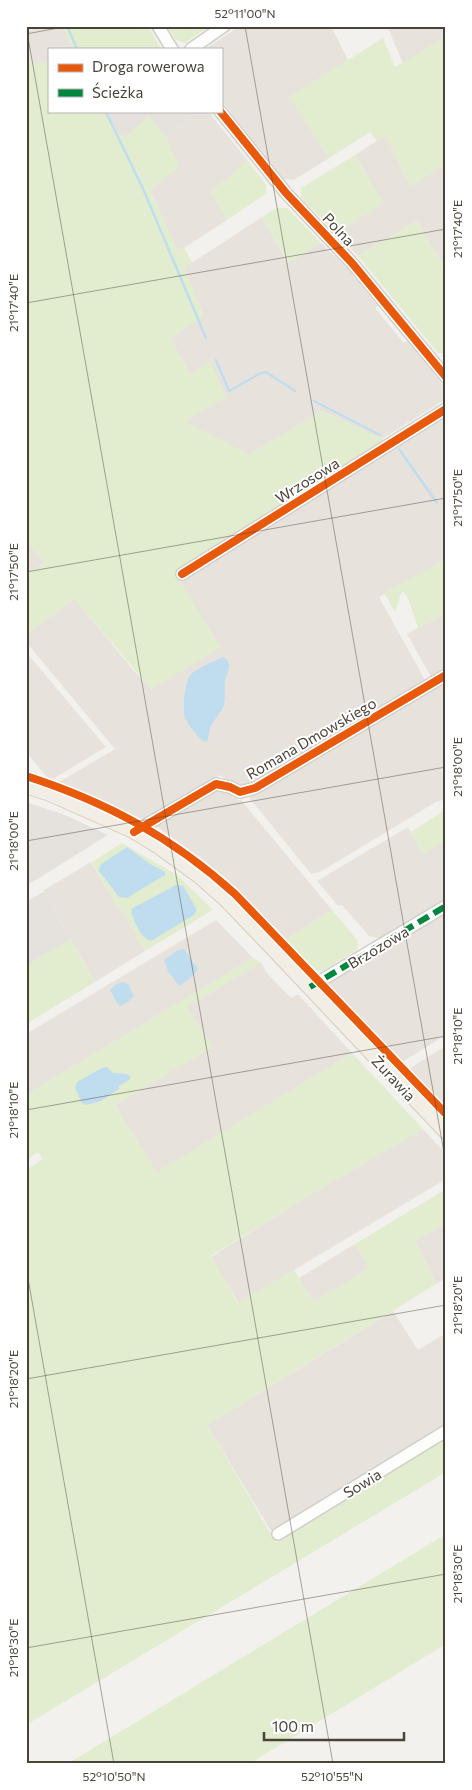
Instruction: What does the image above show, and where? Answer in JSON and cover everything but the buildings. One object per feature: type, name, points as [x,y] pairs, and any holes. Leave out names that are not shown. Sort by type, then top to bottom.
[{"type":"main road","name":"Żurawia","points":[[26,786],[50,794],[134,832],[180,862],[212,888],[310,987],[446,1132]]},
{"type":"street","points":[[158,26],[171,48]]},
{"type":"street","points":[[191,48],[224,26]]},
{"type":"street","name":"Polna","points":[[221,112],[286,193],[352,263],[441,364],[446,377]]},
{"type":"street","name":"Wrzosowa","points":[[182,574],[446,409]]},
{"type":"street","name":"Romana Dmowskiego","points":[[134,832],[216,784],[230,787],[240,792],[255,788],[446,675]]},
{"type":"street","name":"Brzozowa","points":[[310,987],[446,906]]},
{"type":"street","name":"Sowia","points":[[278,1534],[446,1432]]},
{"type":"shaded area","points":[[39,26],[63,26],[73,48],[48,48],[48,93],[26,52],[26,33]]},
{"type":"shaded area","points":[[240,26],[331,26],[348,60],[290,97],[329,158],[294,180],[284,179],[222,101],[222,48],[207,48]]},
{"type":"shaded area","points":[[387,26],[443,26],[446,37],[403,63]]},
{"type":"shaded area","points":[[107,112],[196,112],[166,137],[149,116],[126,137],[117,134]]},
{"type":"shaded area","points":[[196,112],[209,112],[248,161],[211,192],[227,220],[178,252],[150,190],[178,167],[166,137]]},
{"type":"shaded area","points":[[386,135],[410,186],[446,164],[446,270],[417,221],[358,256],[336,233],[383,203],[355,155]]},
{"type":"shaded area","points":[[262,217],[288,263],[321,243],[344,265],[378,306],[375,308],[404,343],[407,341],[446,389],[446,399],[382,439],[322,411],[249,455],[184,422],[210,362],[190,374],[170,338],[203,316],[184,268]]},
{"type":"shaded area","points":[[446,415],[446,559],[379,597],[425,680],[384,708],[251,786],[226,781],[221,775],[145,821],[59,782],[115,749],[26,642],[26,634],[75,599],[151,689],[220,647],[180,582]]},
{"type":"shaded area","points":[[26,541],[45,562],[26,576]]},
{"type":"shaded area","points":[[446,613],[446,670],[431,677],[407,634]]},
{"type":"shaded area","points":[[26,652],[106,747],[53,779],[47,777],[26,752]]},
{"type":"shaded area","points":[[446,678],[446,767],[441,770],[446,777],[446,799],[436,802],[320,872],[311,874],[248,796]]},
{"type":"shaded area","points":[[213,787],[233,791],[239,801],[241,800],[332,910],[284,941],[240,894],[205,861],[153,824]]},
{"type":"shaded area","points":[[26,802],[65,815],[108,835],[26,886]]},
{"type":"shaded area","points":[[408,827],[423,854],[446,840],[446,900],[381,939],[369,936],[342,905],[338,906],[317,881]]},
{"type":"shaded area","points":[[91,862],[119,909],[121,908],[145,951],[95,982],[43,892]]},
{"type":"shaded area","points":[[43,892],[70,939],[26,966],[26,902]]},
{"type":"shaded area","points":[[446,913],[446,1035],[400,1063],[326,985]]},
{"type":"shaded area","points":[[216,920],[253,958],[26,1095],[26,1034]]},
{"type":"shaded area","points":[[261,962],[266,972],[291,998],[298,994],[352,1053],[157,1173],[115,1105],[212,1047],[187,1007]]},
{"type":"shaded area","points":[[446,1046],[446,1111],[407,1070]]},
{"type":"shaded area","points":[[423,1129],[446,1154],[446,1179],[239,1303],[211,1257],[313,1193]]},
{"type":"shaded area","points":[[446,1223],[446,1278],[436,1284],[415,1241]]},
{"type":"shaded area","points":[[355,1244],[370,1268],[314,1302],[299,1278]]},
{"type":"shaded area","points":[[393,1311],[418,1350],[446,1333],[446,1424],[271,1531],[207,1425]]},
{"type":"green space","points":[[63,26],[148,26],[160,48],[73,48]]},
{"type":"green space","points":[[167,26],[210,26],[185,43],[175,39]]},
{"type":"green space","points":[[446,37],[446,164],[410,186],[386,136],[377,141],[370,132],[329,158],[289,97],[383,38],[395,67]]},
{"type":"green space","points":[[26,52],[33,65],[41,62],[48,66],[48,112],[107,112],[117,134],[126,137],[149,115],[166,137],[179,167],[150,190],[178,251],[184,247],[192,263],[184,268],[204,316],[170,338],[190,374],[210,361],[226,397],[184,422],[249,455],[322,411],[382,439],[386,443],[176,574],[220,647],[151,689],[75,599],[26,634],[26,576],[45,562],[26,541]]},
{"type":"green space","points":[[355,155],[384,203],[336,233],[301,198],[301,188]]},
{"type":"green space","points":[[248,161],[266,185],[266,194],[227,220],[210,192]]},
{"type":"green space","points":[[277,208],[287,208],[321,243],[289,263],[262,217]]},
{"type":"green space","points":[[417,221],[446,270],[446,354],[438,353],[358,256]]},
{"type":"green space","points":[[446,559],[446,613],[418,628],[408,598],[404,592],[401,593],[395,612],[384,593]]},
{"type":"green space","points":[[446,809],[446,840],[423,854],[411,832]]},
{"type":"green space","points":[[122,843],[177,875],[213,910],[145,951],[92,862]]},
{"type":"green space","points":[[332,910],[358,941],[357,950],[322,971],[312,970],[284,941]]},
{"type":"green space","points":[[70,939],[95,982],[26,1024],[26,966]]},
{"type":"green space","points":[[253,958],[261,962],[187,1007],[212,1047],[115,1105],[157,1172],[352,1053],[423,1129],[313,1193],[211,1256],[238,1303],[294,1270],[314,1302],[369,1268],[355,1244],[446,1189],[446,1223],[415,1241],[436,1284],[207,1425],[276,1543],[446,1438],[446,1472],[26,1725],[26,1170],[43,1159],[38,1152],[26,1160],[26,1095]]},
{"type":"green space","points":[[446,1534],[446,1644],[249,1764],[67,1764]]},
{"type":"water","points":[[223,657],[229,665],[225,681],[224,705],[210,728],[207,741],[204,742],[193,731],[185,717],[186,688],[191,674]]},
{"type":"water","points":[[127,847],[150,864],[165,872],[165,875],[127,898],[119,897],[99,871],[100,865]]},
{"type":"water","points":[[176,885],[183,886],[197,910],[194,915],[151,941],[138,928],[131,909]]},
{"type":"water","points":[[184,949],[198,969],[190,979],[179,986],[168,971],[164,960],[178,950]]},
{"type":"water","points":[[122,982],[128,984],[134,996],[121,1006],[117,1003],[110,990]]},
{"type":"water","points":[[107,1067],[113,1073],[127,1074],[131,1077],[119,1086],[119,1089],[101,1101],[86,1105],[82,1103],[75,1088],[77,1082]]},
{"type":"waterway","points":[[26,30],[34,26]]},
{"type":"waterway","points":[[67,26],[77,48]]},
{"type":"waterway","points":[[106,112],[144,191],[206,338]]},
{"type":"waterway","points":[[216,360],[229,391],[266,372],[295,391]]},
{"type":"waterway","points":[[314,401],[380,435]]},
{"type":"waterway","points":[[399,449],[437,503]]},
{"type":"waterway","points":[[444,516],[446,521]]},
{"type":"marked path","points":[[310,987],[446,906]]},
{"type":"cycle path","points":[[221,112],[286,193],[352,263],[446,377]]},
{"type":"cycle path","points":[[182,574],[446,409]]},
{"type":"cycle path","points":[[134,832],[216,784],[230,787],[240,792],[255,788],[446,675]]},
{"type":"cycle path","points":[[26,776],[84,797],[137,823],[187,855],[211,874],[235,894],[446,1114]]}]
